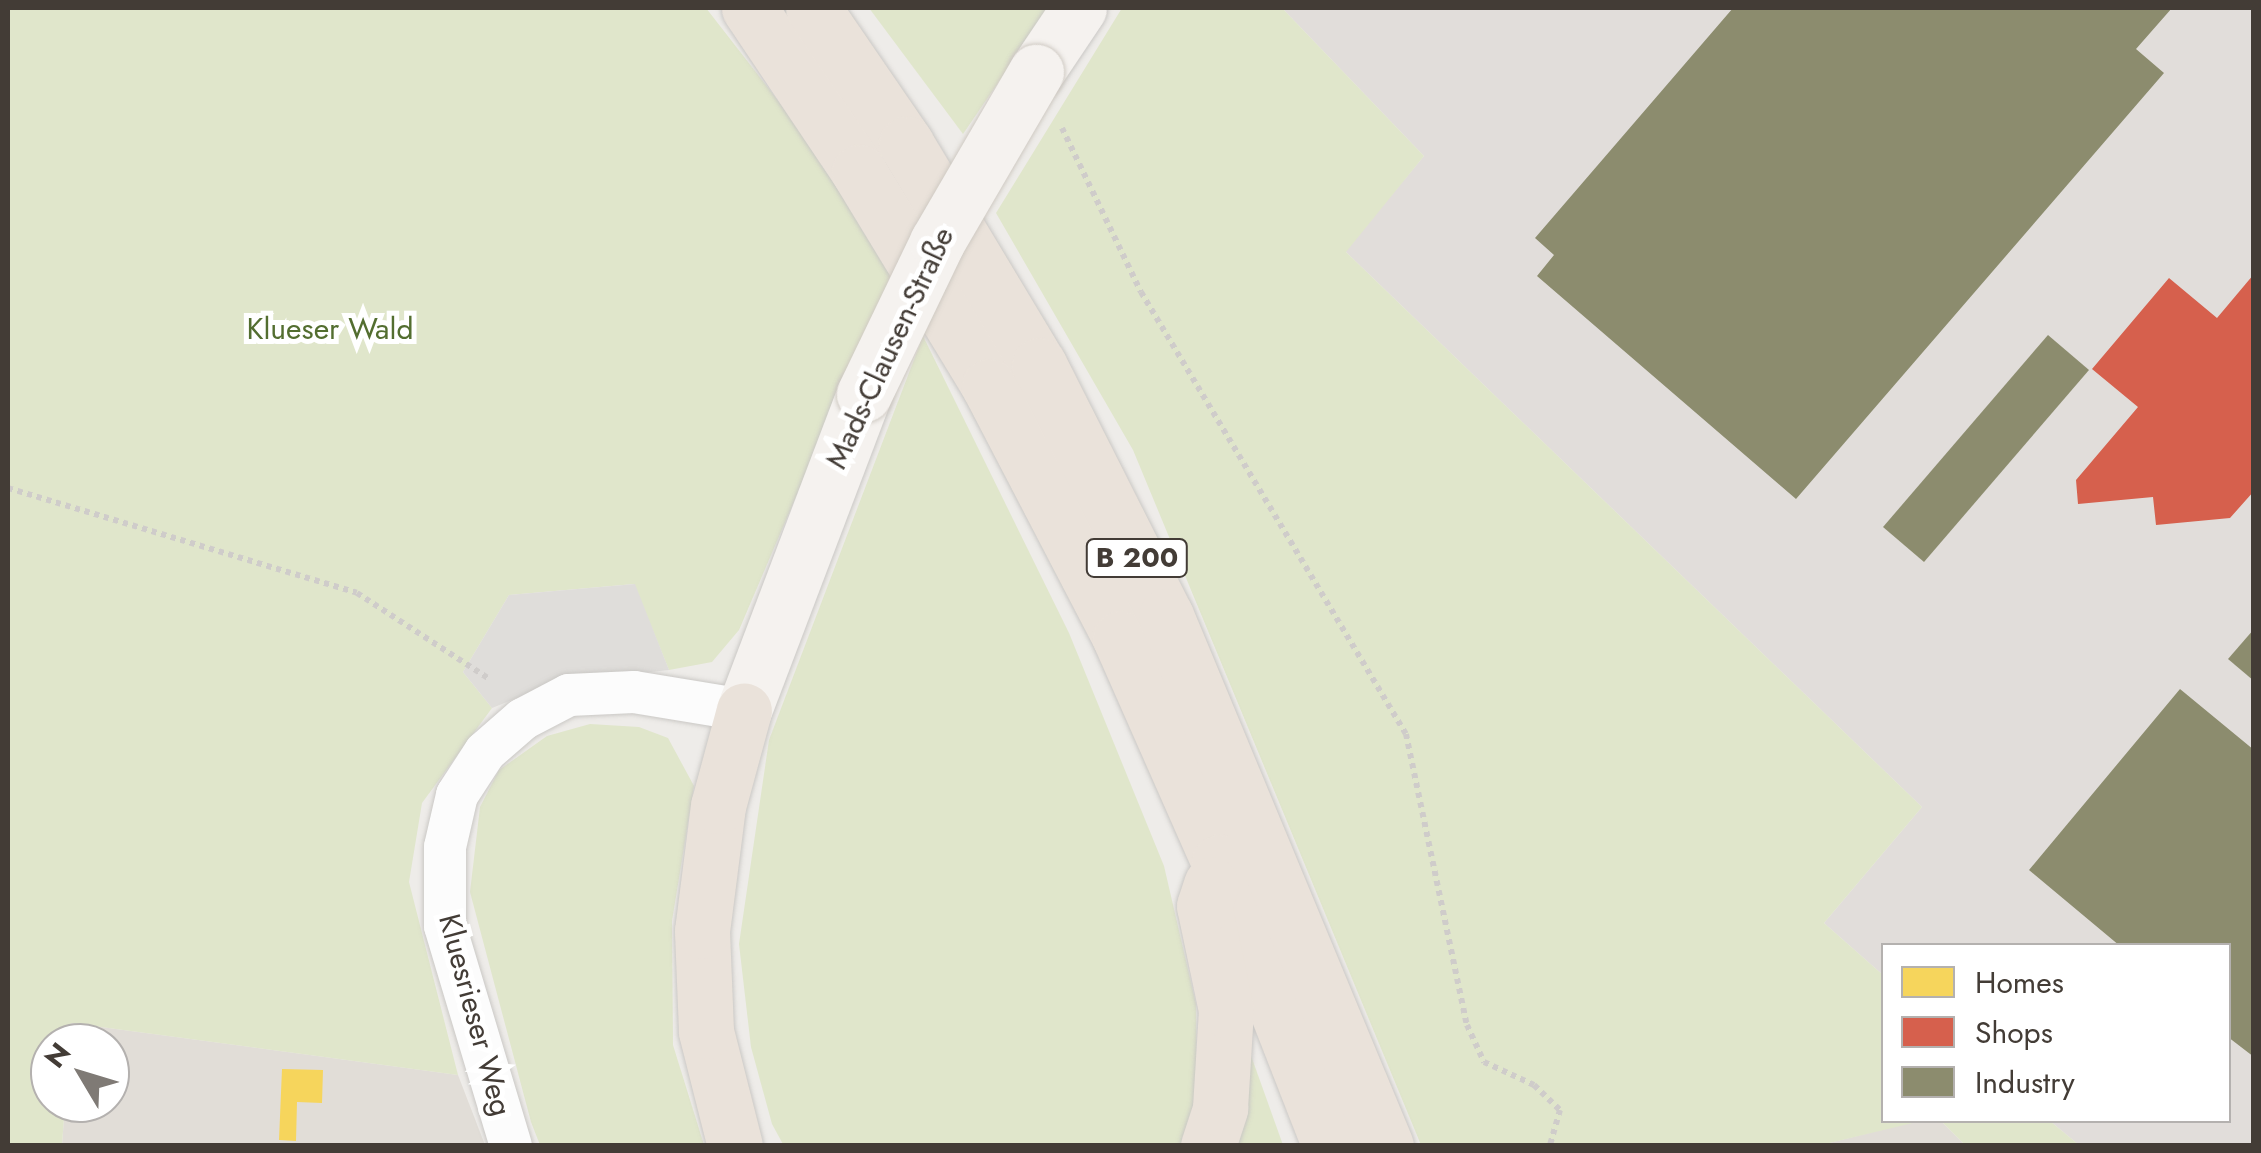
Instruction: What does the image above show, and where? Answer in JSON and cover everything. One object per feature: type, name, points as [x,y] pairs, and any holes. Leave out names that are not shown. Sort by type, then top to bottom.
[{"type":"highway","name":"B 200","points":[[748,8],[859,172],[989,386],[1120,638],[1218,862],[1330,1146]]},
{"type":"highway","name":"B 200","points":[[813,8],[906,144],[1040,365],[1158,599],[1263,837],[1386,1146]]},
{"type":"highway","points":[[735,1146],[706,1031],[702,932],[718,806],[744,710]]},
{"type":"highway","points":[[1208,1146],[1220,1108],[1226,1010],[1204,906],[1218,862]]},
{"type":"main road","name":"Mads-Clausen-Straße","points":[[744,710],[864,394],[937,242],[1036,72],[1080,8]]},
{"type":"street","name":"Kluesrieser Weg","points":[[511,1146],[446,926],[445,846],[458,795],[485,752],[523,718],[569,695],[634,692],[744,710]]},
{"type":"path","points":[[1062,128],[1140,292],[1406,734],[1467,1025],[1484,1062],[1534,1085],[1560,1110],[1550,1146]]},
{"type":"path","points":[[8,488],[357,593],[488,678]]},
{"type":"shaded area","points":[[1282,8],[2253,8],[2253,1145],[2079,1145],[2052,1123],[2231,1123],[2231,943],[1881,943],[1881,973],[1824,923],[1922,807],[1345,251],[1424,156]]},
{"type":"shaded area","points":[[635,584],[669,670],[557,682],[492,708],[463,672],[509,595]]},
{"type":"shaded area","points":[[130,1031],[458,1075],[485,1145],[62,1146],[64,1123],[130,1123]]},
{"type":"shaded area","points":[[1909,1123],[1943,1123],[1965,1145],[1817,1146]]},
{"type":"green space","name":"Klueser Wald","points":[[8,8],[706,8],[899,256],[739,630],[712,662],[669,670],[634,584],[509,595],[463,672],[492,708],[422,803],[409,882],[458,1075],[130,1031],[130,1023],[30,1023],[30,1123],[64,1123],[62,1145],[8,1145]]},
{"type":"green space","points":[[869,8],[1049,8],[963,134]]},
{"type":"green space","points":[[1122,8],[1282,8],[1424,156],[1346,252],[1922,807],[1824,923],[1881,973],[1881,1123],[1913,1123],[1817,1146],[1421,1145],[1133,450],[996,213]]},
{"type":"green space","points":[[923,336],[1069,633],[1164,866],[1196,1004],[1197,1111],[1184,1145],[784,1146],[772,1124],[751,1047],[739,944],[769,740]]},
{"type":"green space","points":[[590,724],[639,727],[668,738],[694,786],[672,921],[673,1045],[704,1145],[540,1145],[531,1122],[470,892],[480,807],[499,770],[547,736]]},
{"type":"green space","points":[[1249,1050],[1283,1145],[1232,1146]]},
{"type":"green space","points":[[1943,1123],[2052,1123],[2079,1145],[1965,1145]]},
{"type":"building: Homes","points":[[282,1069],[323,1070],[322,1103],[297,1102],[296,1141],[279,1140]]},
{"type":"building: Shops","points":[[2254,274],[2254,491],[2230,518],[2156,525],[2153,497],[2078,504],[2076,480],[2138,407],[2092,369],[2169,278],[2217,318]]},
{"type":"building: Industry","points":[[1733,8],[2172,8],[2136,49],[2164,73],[1796,499],[1537,276],[1554,255],[1535,238]]},
{"type":"building: Industry","points":[[2048,335],[2089,370],[1924,562],[1883,527]]},
{"type":"building: Industry","points":[[2254,629],[2254,681],[2228,659]]},
{"type":"building: Industry","points":[[2180,689],[2254,750],[2254,1057],[2231,1039],[2231,943],[2116,943],[2029,870]]}]
